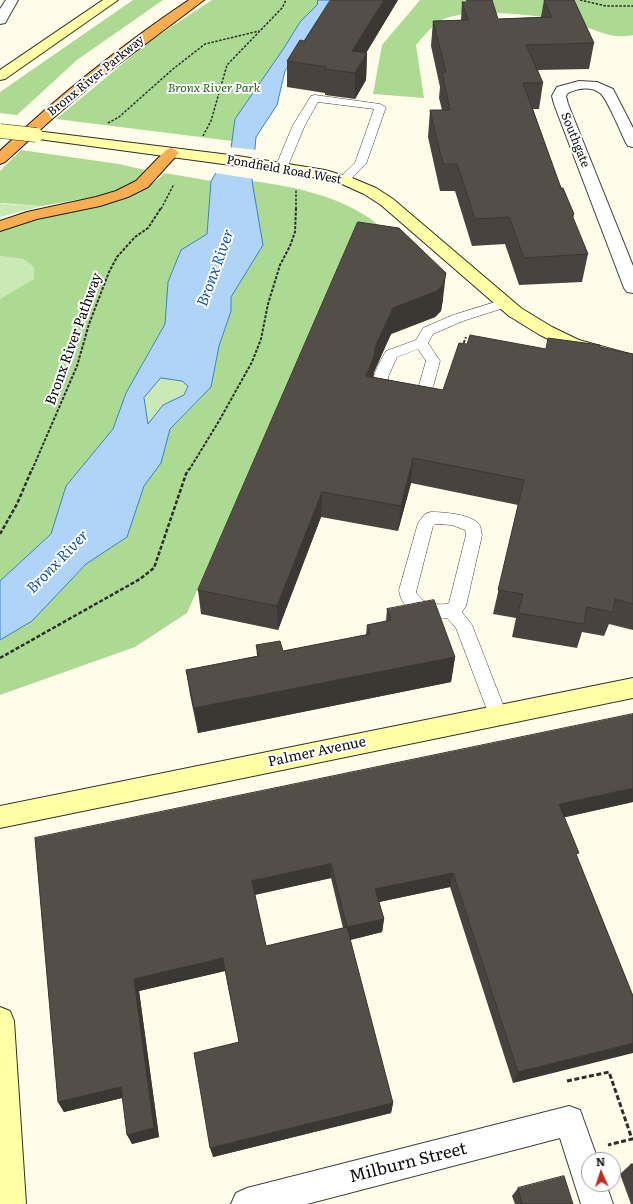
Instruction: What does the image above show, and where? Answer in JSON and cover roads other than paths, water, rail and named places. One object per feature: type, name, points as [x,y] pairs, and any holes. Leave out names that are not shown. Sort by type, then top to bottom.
[{"type":"highway","name":"Bronx River Parkway","points":[[0,140],[82,69],[122,39],[180,0]]},
{"type":"highway","name":"Bronx River Parkway","points":[[0,159],[45,117],[101,70],[198,0]]},
{"type":"highway","points":[[0,226],[33,215],[100,201],[122,194],[142,184],[171,153]]},
{"type":"street","points":[[0,20],[12,0]]},
{"type":"street","points":[[0,76],[112,0]]},
{"type":"street","name":"Southgate","points":[[633,143],[608,92],[603,88],[578,85],[562,90],[559,96],[561,104],[633,288]]},
{"type":"street","name":"Pondfield Road West","points":[[0,131],[222,159],[325,175],[343,180],[370,191],[387,202],[515,312],[546,331],[574,344],[633,361]]},
{"type":"street","name":"Palmer Avenue","points":[[0,817],[633,688]]},
{"type":"street","points":[[0,1021],[10,1204]]},
{"type":"street","name":"Milburn Street","points":[[246,1204],[569,1121],[581,1156]]},
{"type":"street","points":[[593,1192],[597,1204]]},
{"type":"lane","points":[[282,168],[299,125],[315,98],[380,107],[360,164],[343,180]]},
{"type":"lane","points":[[421,343],[433,361],[426,387],[416,398],[394,399],[383,390],[381,377],[391,354],[421,343],[428,331],[458,318],[505,303]]},
{"type":"lane","points":[[387,345],[407,349]]},
{"type":"lane","points":[[441,517],[462,521],[472,527],[474,535],[457,606],[451,611],[439,612],[421,608],[409,599],[407,590],[426,523],[431,518],[441,517]]},
{"type":"lane","points":[[451,611],[463,625],[498,715]]},
{"type":"water","name":"Bronx River","points":[[318,0],[330,0],[285,71],[277,105],[256,137],[252,181],[263,245],[231,297],[231,311],[219,346],[211,387],[170,429],[161,463],[144,486],[127,537],[86,564],[32,621],[0,640],[0,581],[51,534],[66,486],[113,429],[126,393],[165,324],[168,282],[181,250],[207,234],[211,181],[231,148],[235,119],[300,22],[317,5]],"holes":[[[161,378],[182,381],[188,386],[184,395],[163,405],[148,424],[144,398]]]},
{"type":"park label","name":"Bronx River Park","points":[[214,88]]}]
